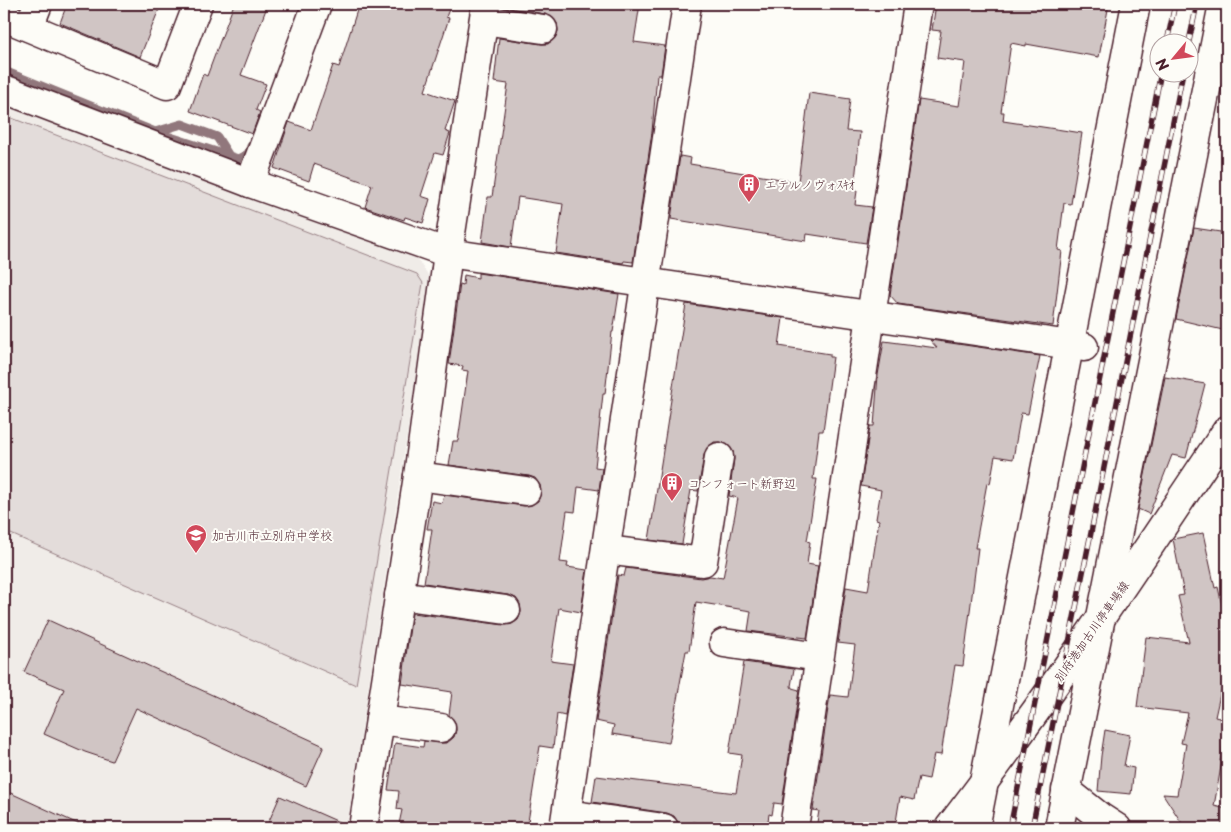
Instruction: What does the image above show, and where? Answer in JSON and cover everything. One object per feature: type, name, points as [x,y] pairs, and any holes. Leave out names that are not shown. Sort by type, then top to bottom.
[{"type":"street","points":[[4,17],[33,16],[167,85],[198,4]]},
{"type":"street","points":[[250,183],[317,4]]},
{"type":"street","points":[[664,828],[566,821],[687,4]]},
{"type":"street","points":[[794,828],[918,4]]},
{"type":"street","points":[[975,828],[1076,346],[1136,4]]},
{"type":"street","points":[[1059,828],[1222,4]]},
{"type":"street","points":[[364,828],[418,476],[448,253],[485,12],[543,29]]},
{"type":"street","points":[[4,89],[250,183],[448,253],[1076,346]]},
{"type":"street","name":"別府港加古川停車場線","points":[[949,828],[1099,622],[1227,430]]},
{"type":"street","points":[[606,550],[703,562],[719,457]]},
{"type":"street","points":[[418,476],[526,491]]},
{"type":"street","points":[[399,595],[506,610]]},
{"type":"street","points":[[724,643],[819,657]]},
{"type":"street","points":[[380,720],[441,728]]},
{"type":"street","points":[[1066,790],[1100,818],[1117,828]]},
{"type":"shaded area","name":"加古川市立別府中学校","points":[[4,99],[415,256],[431,279],[347,828],[4,828]]},
{"type":"shaded area","name":"加古川市立別府中学校","points":[[4,115],[417,274],[423,283],[356,685],[4,531]]},
{"type":"building","points":[[67,4],[161,4],[140,57],[60,23]]},
{"type":"building","points":[[234,4],[268,4],[241,75],[266,84],[256,110],[260,112],[252,134],[190,111],[203,74],[207,76]]},
{"type":"building","points":[[359,4],[451,4],[446,17],[449,18],[425,91],[455,101],[445,131],[450,133],[443,155],[435,153],[421,196],[430,199],[423,223],[405,217],[404,220],[365,207],[372,185],[314,164],[309,181],[274,168],[289,122],[311,130],[333,65],[339,67]]},
{"type":"building","points":[[504,4],[640,4],[634,42],[665,46],[661,75],[657,75],[652,132],[633,262],[624,261],[623,263],[556,253],[563,204],[518,197],[511,247],[482,242],[488,197],[492,197],[508,84],[494,82],[499,38],[548,44],[555,38],[558,31],[557,23],[552,17],[545,14],[503,7]]},
{"type":"building","points":[[936,4],[1109,4],[1099,57],[1011,43],[1001,112],[1004,112],[1003,121],[1082,133],[1071,204],[1064,203],[1058,250],[1062,251],[1053,326],[898,304],[890,295],[919,100],[959,106],[965,62],[937,58],[941,31],[932,30]]},
{"type":"building","points":[[809,93],[850,99],[846,131],[860,132],[854,190],[857,191],[855,205],[872,207],[866,243],[807,234],[806,241],[671,219],[680,156],[691,158],[690,164],[798,182]]},
{"type":"building","points":[[1194,228],[1227,233],[1227,331],[1176,319]]},
{"type":"building","points":[[478,273],[619,294],[612,332],[605,394],[603,394],[595,467],[602,468],[599,490],[578,487],[575,512],[567,511],[560,562],[568,563],[567,567],[587,570],[581,612],[559,608],[551,661],[573,664],[565,716],[557,714],[553,748],[540,746],[527,828],[426,828],[399,824],[402,810],[397,809],[399,791],[388,790],[395,743],[423,747],[424,741],[447,743],[454,737],[456,730],[455,722],[449,715],[452,692],[402,684],[412,613],[504,625],[512,624],[518,620],[521,612],[520,604],[516,598],[508,595],[424,583],[432,529],[427,529],[432,501],[442,503],[444,495],[524,506],[532,505],[538,501],[541,493],[540,485],[535,478],[529,476],[449,465],[453,441],[458,441],[468,371],[462,370],[463,366],[449,364],[460,284],[463,285],[464,275],[478,278]]},
{"type":"building","points":[[686,304],[783,318],[779,346],[830,354],[830,357],[833,357],[823,431],[819,431],[813,479],[817,479],[807,541],[810,542],[807,564],[818,566],[807,638],[748,631],[751,611],[696,602],[689,651],[686,651],[669,743],[612,734],[614,725],[596,721],[618,575],[624,576],[626,568],[701,578],[710,576],[723,578],[738,498],[729,496],[734,459],[733,451],[728,445],[714,442],[707,448],[704,455],[698,491],[691,490],[682,544],[649,540]]},
{"type":"building","points":[[930,340],[1040,356],[1028,414],[1021,413],[1013,459],[995,456],[990,484],[987,483],[975,548],[978,548],[963,666],[955,665],[941,755],[934,754],[929,779],[919,777],[914,800],[900,797],[895,828],[816,828],[819,811],[813,810],[830,695],[848,697],[855,645],[838,643],[846,587],[868,591],[879,520],[876,519],[881,490],[861,486],[870,426],[874,426],[878,375],[884,341],[937,348]]},
{"type":"building","points":[[1165,377],[1205,384],[1186,458],[1172,455],[1149,514],[1138,509]]},
{"type":"building","points":[[1203,533],[1215,588],[1218,587],[1227,628],[1227,663],[1215,717],[1227,720],[1227,730],[1220,761],[1222,761],[1214,806],[1227,809],[1225,828],[1185,828],[1163,794],[1177,795],[1186,744],[1181,743],[1188,713],[1137,707],[1146,637],[1189,642],[1178,596],[1184,595],[1173,539]]},
{"type":"building","points":[[48,620],[324,746],[306,786],[136,708],[112,761],[85,752],[44,734],[64,689],[24,672]]},
{"type":"building","points":[[744,662],[794,669],[791,686],[799,690],[782,804],[774,803],[772,815],[769,814],[767,828],[740,828],[693,822],[693,828],[679,828],[674,816],[667,813],[592,802],[596,776],[736,793],[742,755],[729,753]]},
{"type":"building","points":[[1105,730],[1130,735],[1124,766],[1134,768],[1131,794],[1098,791]]},
{"type":"building","points":[[4,790],[87,828],[4,828]]},
{"type":"building","points":[[280,796],[348,826],[348,828],[266,828]]},
{"type":"waterway","points":[[4,71],[155,132],[182,124],[217,137],[229,156],[238,159],[248,154],[251,146]]},
{"type":"waterway","points":[[155,132],[229,156]]},
{"type":"railway","points":[[1169,32],[1175,4]]},
{"type":"railway","points":[[1191,32],[1197,4]]},
{"type":"railway","points":[[1010,828],[1159,82]]},
{"type":"railway","points":[[1032,828],[1181,82]]},
{"type":"place","name":"エテルノヴォｽｷｵ","points":[[749,203]]},
{"type":"place","name":"コンフォート新野辺","points":[[672,502]]},
{"type":"place","name":"加古川市立別府中学校","points":[[196,554]]}]
